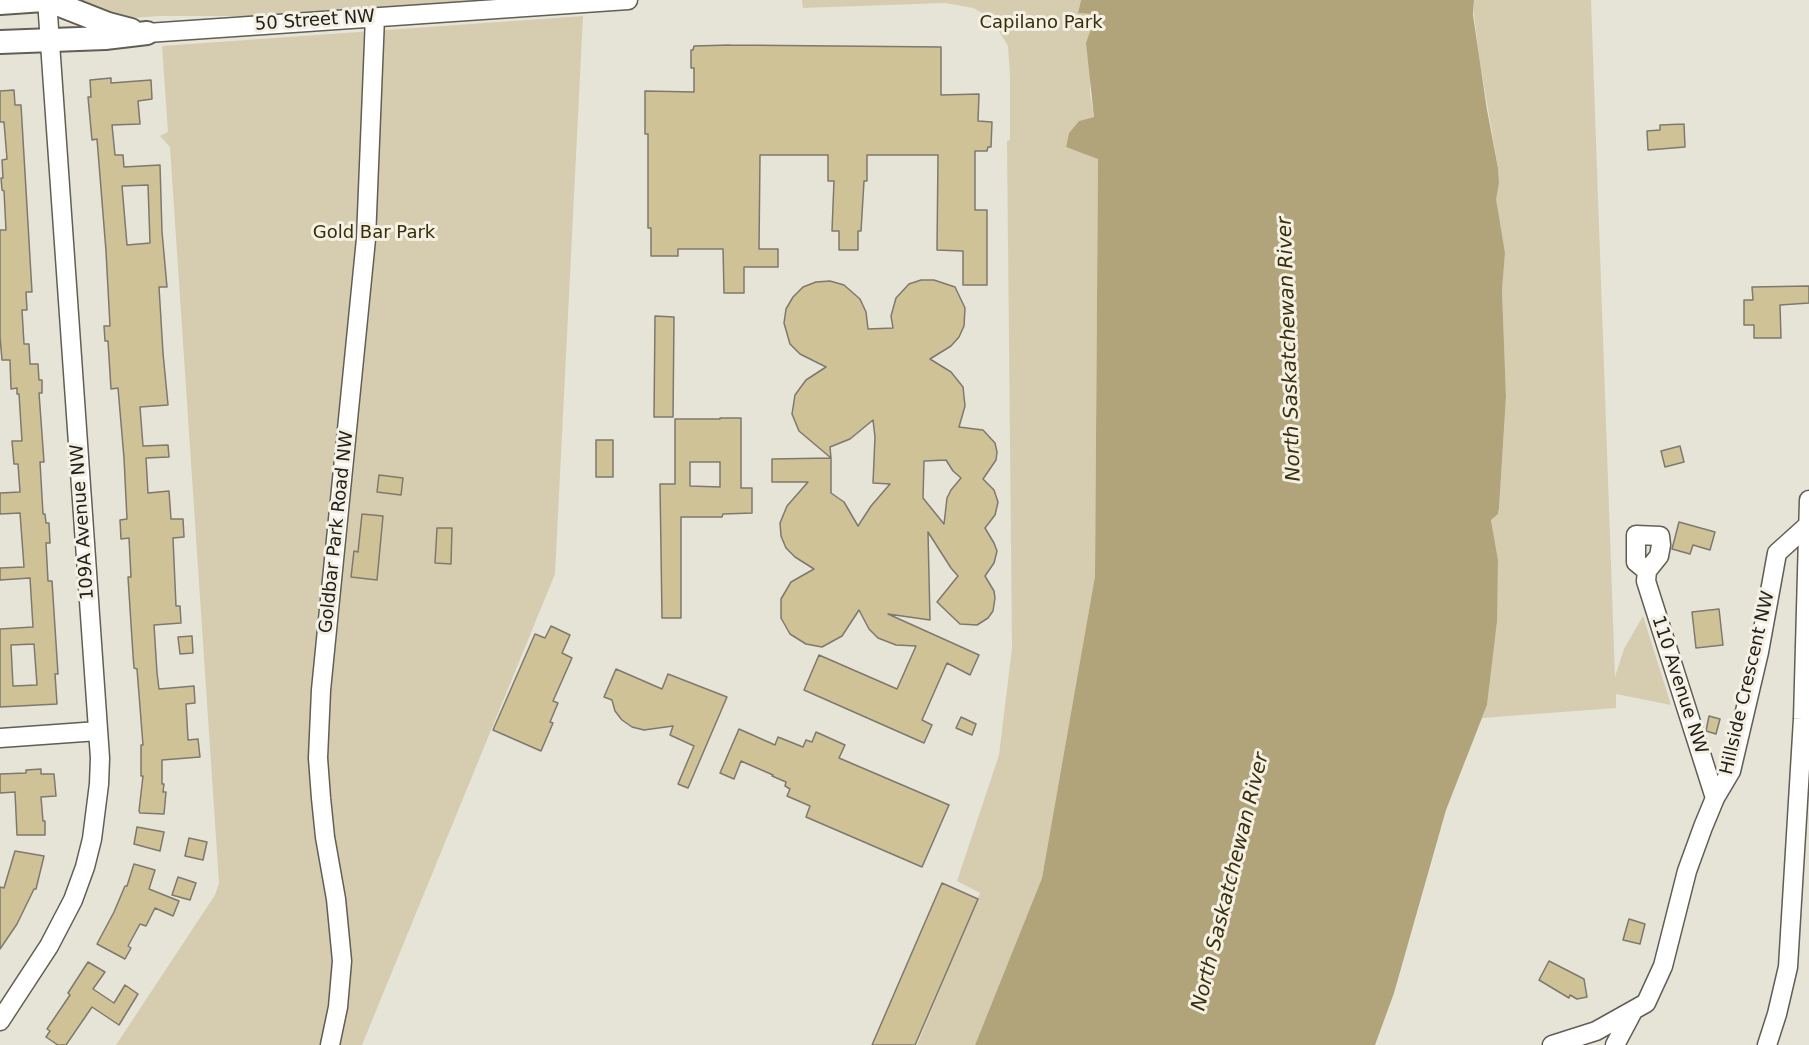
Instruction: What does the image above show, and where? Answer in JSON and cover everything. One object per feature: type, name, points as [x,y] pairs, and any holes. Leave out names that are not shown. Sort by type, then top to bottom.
[{"type":"street","name":"50 Street NW","points":[[0,3],[46,0],[108,24],[147,33]]},
{"type":"street","name":"109A Avenue NW","points":[[0,1021],[61,926],[85,867],[97,808],[100,758],[46,0]]},
{"type":"street","name":"50 Street NW","points":[[0,42],[105,38],[147,33],[628,0]]},
{"type":"street","name":"Goldbar Park Road NW","points":[[330,1045],[338,1007],[342,961],[336,899],[325,837],[318,758],[329,603],[366,239],[375,17]]},
{"type":"street","points":[[1767,1045],[1777,1014],[1789,957],[1803,719],[1809,500]]},
{"type":"street","name":"Hillside Crescent NW","points":[[1552,1045],[1596,1031],[1646,1004],[1663,966],[1687,871],[1715,798],[1731,771],[1759,652],[1777,553],[1807,526]]},
{"type":"street","name":"110 Avenue NW","points":[[1647,571],[1646,581],[1715,798]]},
{"type":"street","points":[[0,738],[98,731]]},
{"type":"street","name":"Hillside Crescent NW","points":[[1616,1045],[1633,1011]]},
{"type":"green space","points":[[77,0],[482,0],[291,16],[129,18]]},
{"type":"green space","name":"Capilano Park","points":[[802,0],[1081,0],[1078,12],[1092,14],[1100,27],[1090,71],[1090,93],[1094,117],[1079,121],[1069,133],[1066,147],[1098,158],[1095,576],[1042,878],[975,1045],[917,1045],[980,893],[957,881],[999,755],[1012,648],[1008,46],[990,17],[973,8],[945,3],[803,8]]},
{"type":"green space","points":[[1474,0],[1591,0],[1615,677],[1624,649],[1643,616],[1671,705],[1616,694],[1616,708],[1482,718],[1487,705],[1496,622],[1498,560],[1491,520],[1498,514],[1499,508],[1506,398],[1502,290],[1505,253],[1495,200],[1499,183],[1498,168],[1480,62]]},
{"type":"green space","name":"Gold Bar Park","points":[[583,16],[555,574],[362,1045],[116,1045],[215,895],[219,883],[170,147],[160,136],[168,132],[162,46]]},
{"type":"water","name":"North Saskatchewan River","points":[[1081,0],[1474,0],[1473,15],[1498,168],[1499,183],[1496,199],[1505,253],[1502,290],[1506,397],[1499,508],[1498,514],[1491,520],[1498,560],[1497,621],[1487,705],[1446,810],[1394,993],[1375,1045],[975,1045],[1042,878],[1095,576],[1098,159],[1066,147],[1069,133],[1079,121],[1094,117],[1086,43],[1092,26],[1100,26],[1092,14],[1078,13]]},
{"type":"building","points":[[694,46],[941,47],[941,95],[979,94],[978,121],[992,122],[991,147],[988,147],[987,151],[975,151],[975,210],[987,210],[987,285],[963,285],[963,251],[937,250],[938,155],[867,155],[867,181],[864,181],[858,250],[839,250],[839,231],[832,231],[834,181],[828,181],[828,155],[760,155],[759,249],[778,249],[778,267],[744,267],[744,293],[724,293],[723,249],[678,249],[678,256],[651,256],[651,228],[648,228],[648,134],[645,134],[645,91],[694,92],[691,50]]},
{"type":"building","points":[[111,78],[111,83],[151,80],[152,99],[138,101],[140,124],[112,125],[115,155],[123,155],[124,167],[160,165],[162,232],[167,287],[159,287],[168,405],[140,407],[143,446],[168,445],[169,457],[146,458],[148,493],[169,491],[171,519],[183,519],[184,537],[173,538],[176,606],[180,606],[181,623],[154,625],[157,673],[159,689],[194,686],[195,703],[186,704],[188,740],[198,739],[200,757],[162,760],[163,792],[166,792],[164,814],[140,813],[139,811],[143,776],[141,776],[141,745],[143,745],[137,669],[134,668],[133,655],[128,577],[131,577],[129,538],[121,539],[120,520],[127,519],[124,458],[118,388],[111,389],[108,341],[105,341],[104,326],[110,326],[106,251],[97,139],[92,140],[88,97],[91,97],[90,80]],"holes":[[[148,185],[150,243],[127,245],[122,186]]]},
{"type":"building","points":[[14,90],[15,105],[21,105],[32,292],[26,292],[27,310],[22,310],[24,344],[29,344],[30,364],[38,364],[39,380],[42,380],[42,393],[39,393],[44,462],[40,462],[43,514],[45,514],[46,523],[49,523],[50,543],[46,543],[48,581],[52,581],[58,674],[55,674],[57,704],[0,707],[0,629],[33,627],[30,578],[0,580],[0,568],[24,567],[20,513],[0,514],[0,493],[20,492],[18,464],[14,464],[12,441],[22,441],[19,394],[17,394],[17,388],[11,389],[10,360],[2,360],[0,337],[0,230],[6,230],[1,178],[3,178],[2,160],[7,159],[4,122],[0,122],[0,91]],"holes":[[[34,644],[37,685],[13,686],[11,645]]]},
{"type":"building","points":[[1684,124],[1685,147],[1648,150],[1647,131],[1660,130],[1660,125]]},
{"type":"building","points":[[921,280],[934,280],[955,287],[965,308],[964,326],[959,337],[951,346],[930,359],[951,372],[963,387],[965,406],[959,427],[983,430],[995,443],[996,460],[983,479],[994,490],[998,502],[995,515],[985,528],[997,551],[994,563],[985,576],[994,591],[995,598],[993,611],[988,618],[977,625],[960,624],[937,602],[958,576],[928,532],[930,620],[888,614],[979,655],[970,675],[947,663],[922,720],[932,725],[924,743],[804,690],[819,655],[897,689],[916,646],[896,645],[878,638],[869,629],[859,610],[842,636],[822,647],[806,644],[790,634],[781,618],[781,599],[791,582],[814,569],[795,557],[786,548],[781,536],[780,523],[787,506],[808,482],[772,482],[772,459],[831,458],[799,431],[792,414],[795,395],[806,380],[826,367],[800,354],[790,344],[784,323],[786,309],[803,287],[816,282],[830,281],[844,285],[860,299],[866,312],[868,329],[893,328],[891,316],[896,298],[909,284]],"holes":[[[873,420],[875,437],[873,483],[890,484],[858,526],[844,502],[831,493],[830,447],[850,439]],[[946,460],[961,478],[947,498],[944,524],[923,498],[924,461]]]},
{"type":"building","points":[[1809,286],[1809,303],[1780,305],[1781,338],[1754,338],[1754,325],[1744,325],[1744,300],[1753,300],[1752,287]]},
{"type":"building","points":[[655,316],[674,317],[673,417],[654,417]]},
{"type":"building","points":[[741,418],[741,488],[752,488],[752,513],[723,514],[722,517],[681,517],[681,618],[662,618],[660,484],[675,484],[675,419]],"holes":[[[690,462],[720,462],[720,487],[690,486]]]},
{"type":"building","points":[[596,440],[613,440],[613,477],[596,477]]},
{"type":"building","points":[[1680,446],[1684,462],[1665,467],[1661,451]]},
{"type":"building","points":[[379,475],[403,478],[401,495],[377,492]]},
{"type":"building","points":[[362,514],[383,516],[377,580],[351,577],[354,551],[358,552]]},
{"type":"building","points":[[1679,522],[1715,532],[1710,550],[1693,545],[1690,554],[1672,549]]},
{"type":"building","points":[[437,528],[452,528],[451,564],[435,563]]},
{"type":"building","points":[[1719,609],[1723,645],[1696,648],[1692,612]]},
{"type":"building","points":[[551,626],[570,635],[562,653],[572,658],[553,701],[558,703],[550,722],[553,723],[541,751],[493,730],[535,634],[545,638]]},
{"type":"building","points":[[192,636],[193,653],[180,654],[178,637]]},
{"type":"building","points":[[616,669],[662,689],[668,674],[727,697],[688,788],[678,784],[694,746],[670,735],[673,726],[644,730],[632,727],[622,720],[615,711],[612,700],[604,697]]},
{"type":"building","points":[[1709,716],[1720,719],[1716,734],[1706,731]]},
{"type":"building","points":[[961,717],[976,724],[972,735],[956,728]]},
{"type":"building","points":[[739,729],[775,745],[778,737],[803,747],[806,740],[812,742],[816,732],[845,745],[839,758],[949,805],[922,867],[806,817],[810,806],[787,796],[790,789],[785,786],[786,782],[773,775],[741,761],[734,779],[720,773]]},
{"type":"building","points":[[41,769],[41,774],[54,774],[56,796],[41,797],[45,835],[17,835],[15,792],[0,793],[0,774],[26,773],[26,770]]},
{"type":"building","points":[[137,827],[164,832],[160,851],[134,844]]},
{"type":"building","points":[[189,838],[207,842],[203,860],[185,856]]},
{"type":"building","points":[[15,851],[44,856],[36,889],[0,949],[0,887],[4,888]]},
{"type":"building","points":[[134,864],[155,870],[149,889],[179,901],[173,916],[155,908],[146,926],[140,924],[128,946],[131,948],[125,959],[97,944],[127,886]]},
{"type":"building","points":[[178,877],[196,883],[190,900],[172,895]]},
{"type":"building","points":[[942,883],[978,899],[915,1045],[872,1045]]},
{"type":"building","points":[[1629,919],[1645,924],[1640,944],[1623,940]]},
{"type":"building","points":[[1549,961],[1584,979],[1587,997],[1577,999],[1570,995],[1569,998],[1539,980]]},
{"type":"building","points":[[88,962],[105,972],[93,989],[114,1003],[125,985],[138,994],[119,1025],[92,1007],[66,1045],[58,1045],[46,1037],[50,1031],[47,1029],[70,995],[68,993]]}]
